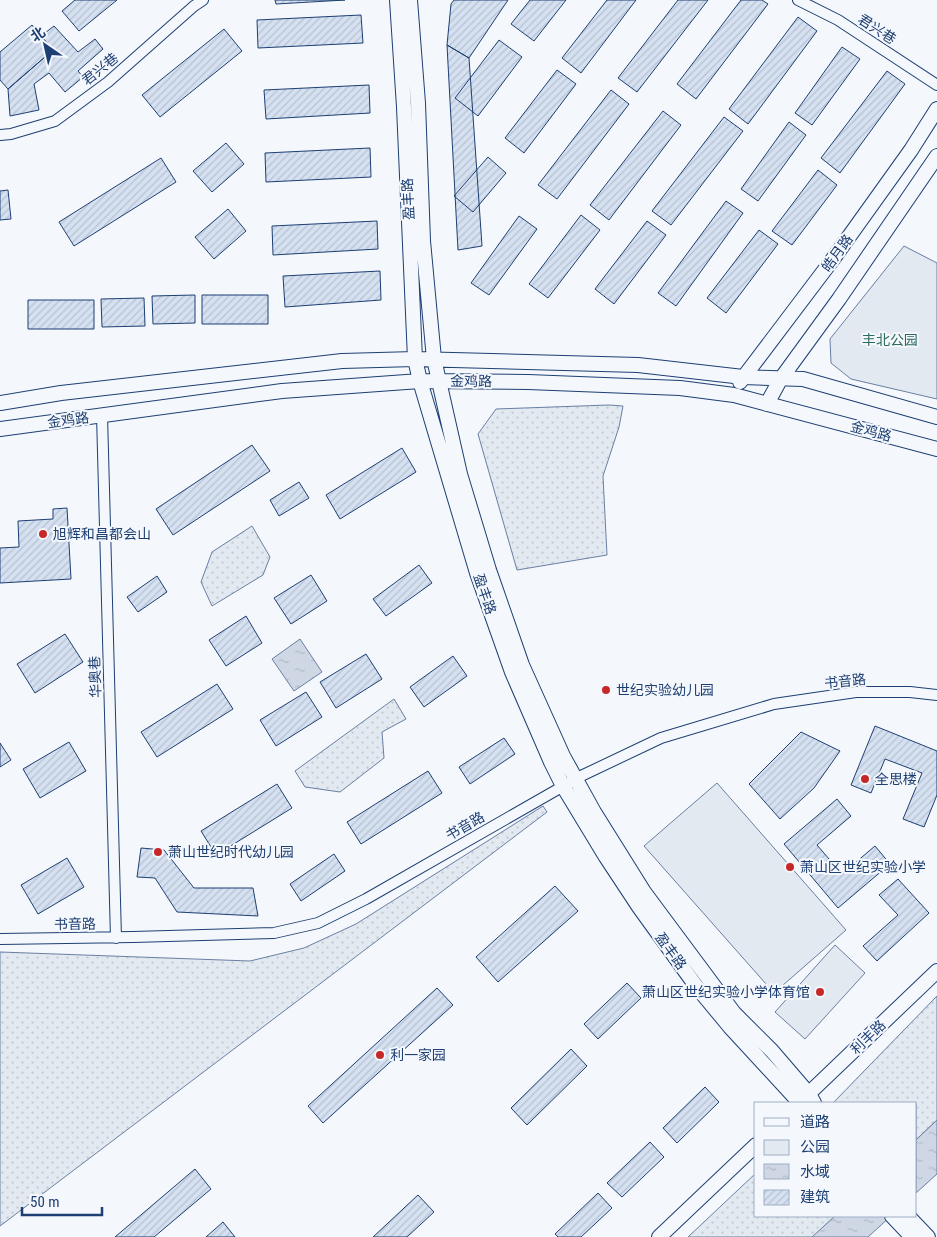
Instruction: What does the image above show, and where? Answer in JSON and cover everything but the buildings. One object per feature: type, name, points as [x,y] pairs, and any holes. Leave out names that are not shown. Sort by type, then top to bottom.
[{"type":"main road","name":"盈丰路","points":[[397,0],[415,359],[477,573],[512,672],[551,762],[594,812],[644,892],[734,1013],[772,1051],[804,1101]]},
{"type":"main road","name":"盈丰路","points":[[410,0],[418,103],[423,241],[434,359],[438,381],[460,474],[507,621],[522,665],[563,756],[569,782]]},
{"type":"main road","name":"皓月路","points":[[734,395],[743,377],[850,236],[911,150],[937,109]]},
{"type":"main road","name":"皓月路","points":[[767,404],[780,380],[839,299],[937,156]]},
{"type":"main road","name":"金鸡路","points":[[0,403],[342,361],[434,359],[638,365],[743,377],[780,380],[804,379],[937,417]]},
{"type":"main road","name":"金鸡路","points":[[0,429],[282,391],[420,380],[528,382],[680,388],[734,395],[937,449]]},
{"type":"main road","name":"利丰路","points":[[804,1101],[937,971]]},
{"type":"main road","points":[[659,1237],[754,1147]]},
{"type":"main road","points":[[893,1217],[912,1237]]},
{"type":"main road","points":[[909,1217],[928,1237]]},
{"type":"street","name":"君兴巷","points":[[0,135],[11,134],[55,121],[108,82],[203,0]]},
{"type":"street","name":"君兴巷","points":[[798,0],[838,20],[937,85]]},
{"type":"street","name":"华奥巷","points":[[102,415],[116,938]]},
{"type":"street","name":"书音路","points":[[0,939],[116,938],[274,933],[318,923],[366,898],[569,782],[661,738],[774,704],[856,692],[910,692],[937,695]]},
{"type":"green space","name":"丰北公园","points":[[904,246],[937,263],[937,399],[851,379],[831,363],[830,339]]},
{"type":"green space","points":[[623,406],[619,427],[603,476],[607,555],[517,570],[478,434],[496,409]]},
{"type":"green space","points":[[252,526],[270,557],[263,575],[212,606],[201,582],[212,552]]},
{"type":"green space","points":[[394,699],[406,719],[382,732],[384,758],[340,792],[305,787],[295,771]]},
{"type":"green space","points":[[717,783],[846,930],[774,993],[644,846]]},
{"type":"green space","points":[[543,806],[547,812],[0,1226],[0,952],[250,961],[304,948],[356,924]]},
{"type":"green space","name":"萧山区世纪实验小学体育馆","points":[[835,945],[865,973],[805,1039],[775,1012]]},
{"type":"green space","points":[[937,996],[937,1120],[917,1139],[917,1102],[834,1102]]},
{"type":"green space","points":[[754,1175],[754,1217],[834,1217],[813,1237],[688,1237]]},
{"type":"water","points":[[300,639],[322,672],[294,691],[272,659]]},
{"type":"water","points":[[937,1120],[937,1174],[917,1192],[917,1139]]},
{"type":"water","points":[[834,1217],[890,1217],[868,1237],[812,1237]]},
{"type":"place","name":"旭辉和昌都会山","points":[[43,534]]},
{"type":"place","name":"世纪实验幼儿园","points":[[606,690]]},
{"type":"place","name":"全思楼","points":[[865,779]]},
{"type":"place","name":"萧山世纪时代幼儿园","points":[[158,852]]},
{"type":"place","name":"萧山区世纪实验小学","points":[[790,867]]},
{"type":"place","name":"萧山区世纪实验小学体育馆","points":[[820,992]]},
{"type":"place","name":"利一家园","points":[[380,1055]]}]
